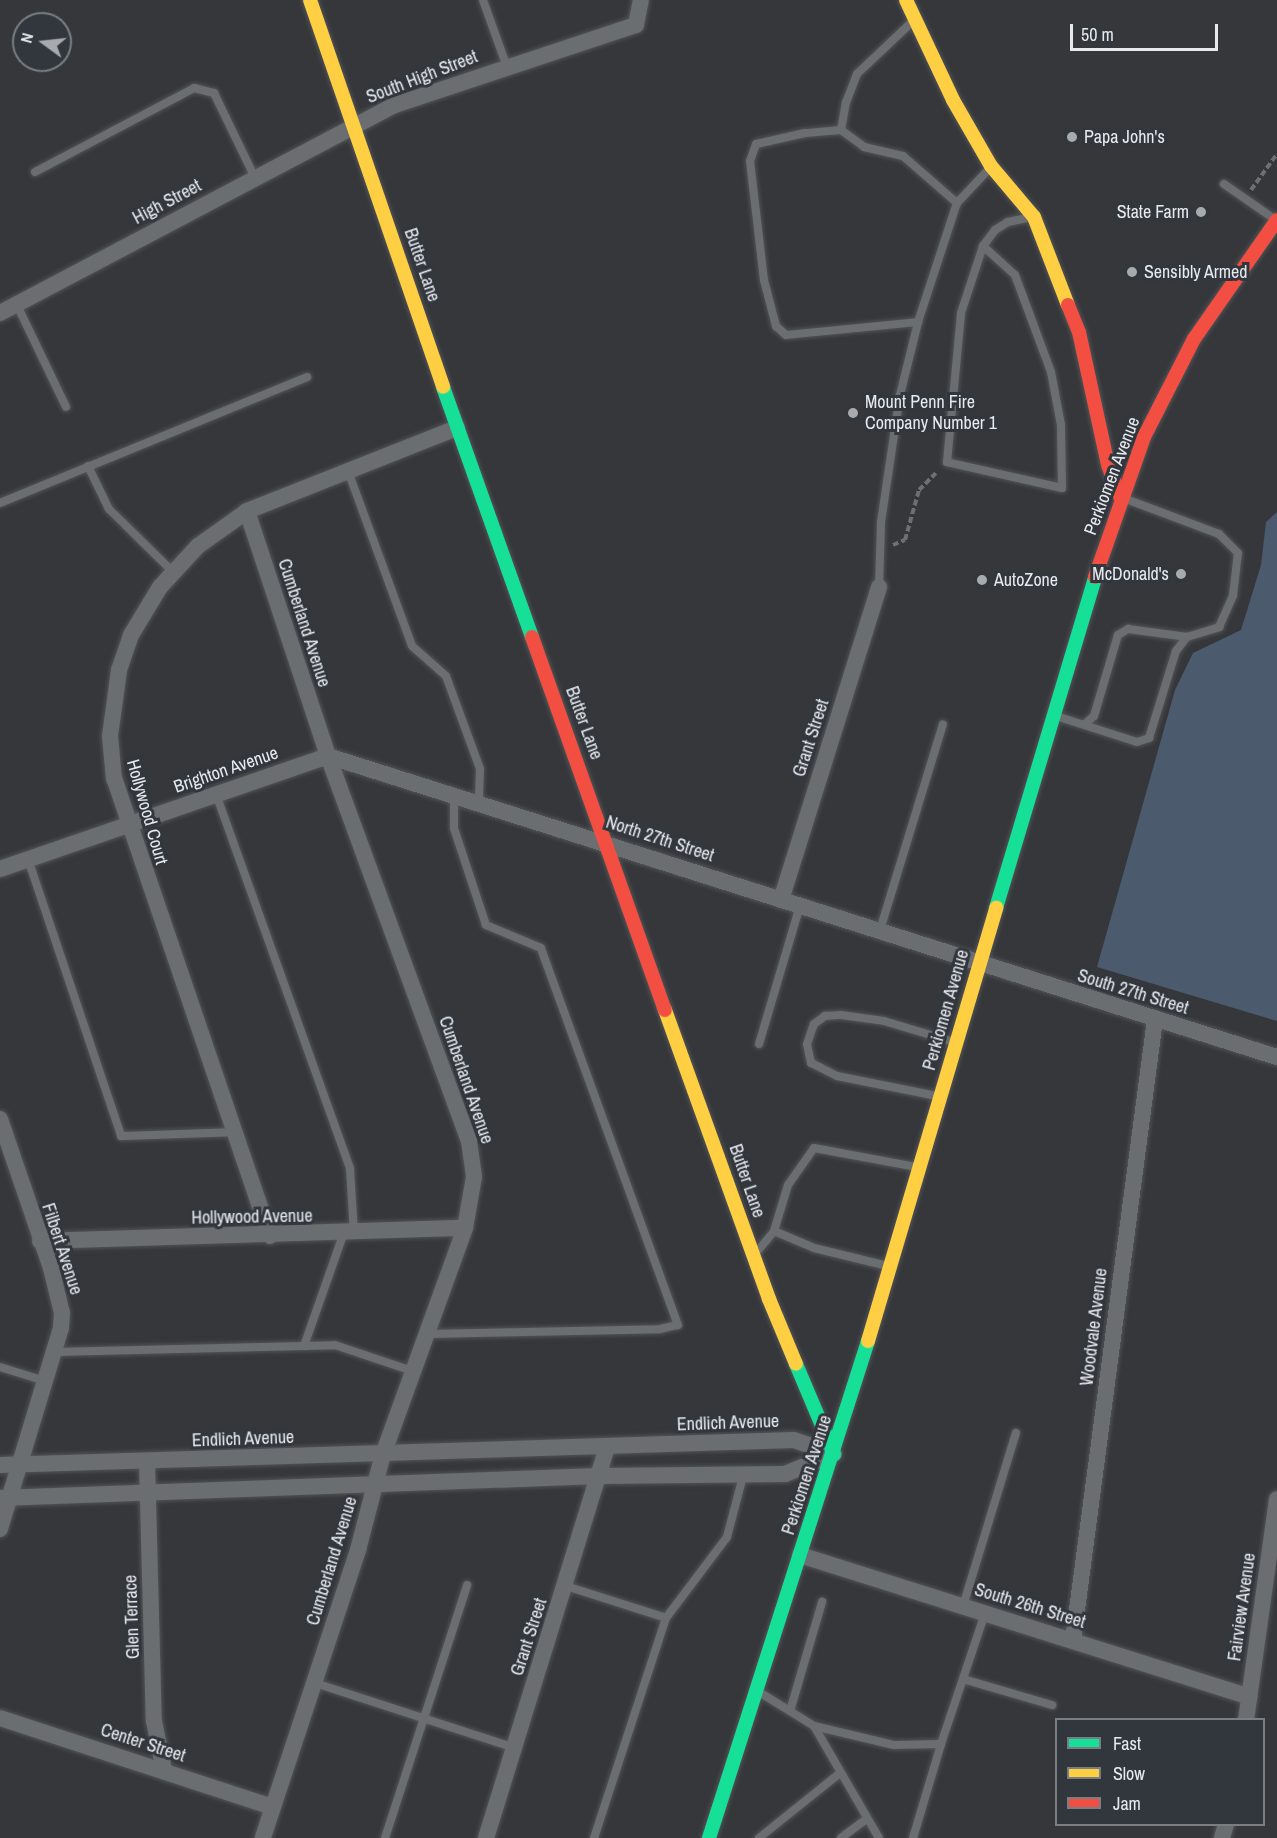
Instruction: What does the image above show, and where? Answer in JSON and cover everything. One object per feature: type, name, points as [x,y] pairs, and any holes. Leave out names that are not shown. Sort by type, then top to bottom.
[{"type":"main road","name":"Butter Lane","points":[[310,0],[457,428],[608,843],[754,1255],[834,1454]]},
{"type":"main road","points":[[906,0],[952,100],[991,166],[1034,217],[1079,332],[1108,465],[1120,497]]},
{"type":"main road","name":"Perkiomen Avenue","points":[[710,1838],[834,1454],[1052,716],[1120,497],[1144,437],[1194,339],[1277,220]]},
{"type":"street","name":"South High Street","points":[[352,126],[395,105],[636,25],[641,0]]},
{"type":"street","name":"High Street","points":[[0,313],[352,126]]},
{"type":"street","name":"Hollywood Court","points":[[270,1236],[114,779],[112,704],[131,635],[147,605],[173,572],[198,546],[247,512],[457,428]]},
{"type":"street","name":"Cumberland Avenue","points":[[247,512],[328,756],[470,1141],[474,1177],[465,1228],[416,1372],[383,1454],[315,1683],[263,1838]]},
{"type":"street","name":"Grant Street","points":[[781,900],[879,587]]},
{"type":"street","name":"North 27th Street","points":[[328,756],[880,930],[978,964]]},
{"type":"street","name":"Brighton Avenue","points":[[0,869],[328,756]]},
{"type":"street","name":"South 27th Street","points":[[978,964],[1277,1057]]},
{"type":"street","name":"Woodvale Avenue","points":[[1073,1640],[1155,1020]]},
{"type":"street","name":"Filbert Avenue","points":[[0,1119],[62,1313],[54,1352],[21,1465],[5,1497],[0,1529]]},
{"type":"street","name":"Hollywood Avenue","points":[[40,1242],[348,1234],[465,1228]]},
{"type":"street","name":"Endlich Avenue","points":[[0,1466],[607,1448],[794,1440],[834,1454]]},
{"type":"street","name":"Grant Street","points":[[486,1838],[607,1448]]},
{"type":"street","points":[[5,1497],[599,1476],[744,1472],[786,1474],[834,1454]]},
{"type":"street","name":"Glen Terrace","points":[[147,1462],[154,1721],[164,1770]]},
{"type":"street","name":"Fairview Avenue","points":[[1246,1718],[1277,1499]]},
{"type":"street","name":"South 26th Street","points":[[800,1555],[1249,1697]]},
{"type":"street","name":"Center Street","points":[[0,1718],[273,1807]]},
{"type":"lane","points":[[483,0],[507,66]]},
{"type":"lane","points":[[841,130],[846,102],[857,75],[914,21]]},
{"type":"lane","points":[[35,172],[194,88],[214,93],[255,178]]},
{"type":"lane","points":[[918,322],[786,335],[776,326],[764,280],[750,161],[756,144],[805,133],[841,130],[864,147],[903,156],[957,204]]},
{"type":"lane","points":[[879,587],[883,510],[900,395],[918,322],[957,204],[991,166]]},
{"type":"lane","points":[[1224,184],[1277,220]]},
{"type":"lane","points":[[983,246],[1015,275],[1051,372],[1061,425],[1062,488],[947,462],[961,313],[983,246],[995,230],[1008,222],[1034,217]]},
{"type":"lane","points":[[17,305],[66,407]]},
{"type":"lane","points":[[0,503],[307,377]]},
{"type":"lane","points":[[88,466],[109,509],[173,572]]},
{"type":"lane","points":[[348,471],[412,646],[446,676],[480,769],[479,802]]},
{"type":"lane","points":[[1085,724],[1094,716],[1118,634],[1128,629],[1187,637],[1219,627],[1233,595],[1238,553],[1219,534],[1120,497]]},
{"type":"lane","points":[[1052,716],[1085,724],[1137,742],[1149,738],[1176,651],[1187,637]]},
{"type":"lane","points":[[880,930],[943,724]]},
{"type":"lane","points":[[216,794],[350,1169],[348,1234],[304,1346]]},
{"type":"lane","points":[[428,1334],[660,1329],[678,1325],[541,948],[486,925],[454,828],[454,794]]},
{"type":"lane","points":[[28,859],[121,1136],[234,1132]]},
{"type":"lane","points":[[759,1044],[800,906]]},
{"type":"lane","points":[[940,1097],[837,1076],[811,1063],[807,1044],[814,1024],[825,1016],[841,1015],[884,1021],[955,1042]]},
{"type":"lane","points":[[754,1255],[774,1231],[788,1185],[814,1148],[920,1168]]},
{"type":"lane","points":[[774,1231],[814,1248],[891,1267]]},
{"type":"lane","points":[[54,1352],[335,1345],[416,1372]]},
{"type":"lane","points":[[0,1367],[45,1381]]},
{"type":"lane","points":[[963,1606],[1016,1433]]},
{"type":"lane","points":[[594,1838],[666,1618],[727,1537],[744,1472]]},
{"type":"lane","points":[[385,1838],[466,1585]]},
{"type":"lane","points":[[566,1586],[666,1618]]},
{"type":"lane","points":[[790,1711],[822,1602]]},
{"type":"lane","points":[[913,1838],[941,1744],[985,1613]]},
{"type":"lane","points":[[963,1679],[1052,1705]]},
{"type":"lane","points":[[315,1683],[515,1748]]},
{"type":"lane","points":[[756,1690],[813,1726],[894,1745],[941,1744]]},
{"type":"lane","points":[[813,1726],[865,1820],[879,1838]]},
{"type":"lane","points":[[759,1838],[840,1773]]},
{"type":"lane","points":[[841,1838],[865,1820]]},
{"type":"path","points":[[1245,199],[1277,154]]},
{"type":"path","points":[[905,540],[920,490],[947,462]]},
{"type":"shaded area","points":[[1277,512],[1277,1021],[1097,967],[1175,690],[1193,653],[1241,630],[1261,565],[1266,522]]},
{"type":"traffic: fast","points":[[443,387],[532,637]]},
{"type":"traffic: fast","points":[[996,908],[1095,577]]},
{"type":"traffic: fast","points":[[709,1838],[868,1341]]},
{"type":"traffic: fast","points":[[796,1364],[834,1454]]},
{"type":"traffic: slow","points":[[310,0],[443,387]]},
{"type":"traffic: slow","points":[[906,0],[953,100],[991,166],[1034,217],[1068,305]]},
{"type":"traffic: slow","points":[[868,1341],[996,908]]},
{"type":"traffic: slow","points":[[665,1010],[769,1299],[796,1364]]},
{"type":"traffic: jam","points":[[1095,577],[1144,437],[1194,339],[1277,220]]},
{"type":"traffic: jam","points":[[1068,305],[1079,332],[1108,465],[1120,497]]},
{"type":"traffic: jam","points":[[532,637],[665,1010]]},
{"type":"place","name":"Papa John's","points":[[1072,137]]},
{"type":"place","name":"State Farm","points":[[1201,212]]},
{"type":"place","name":"Sensibly Armed","points":[[1132,272]]},
{"type":"place","name":"Mount Penn Fire Company Number 1","points":[[853,413]]},
{"type":"place","name":"McDonald's","points":[[1181,574]]},
{"type":"place","name":"AutoZone","points":[[982,580]]}]
